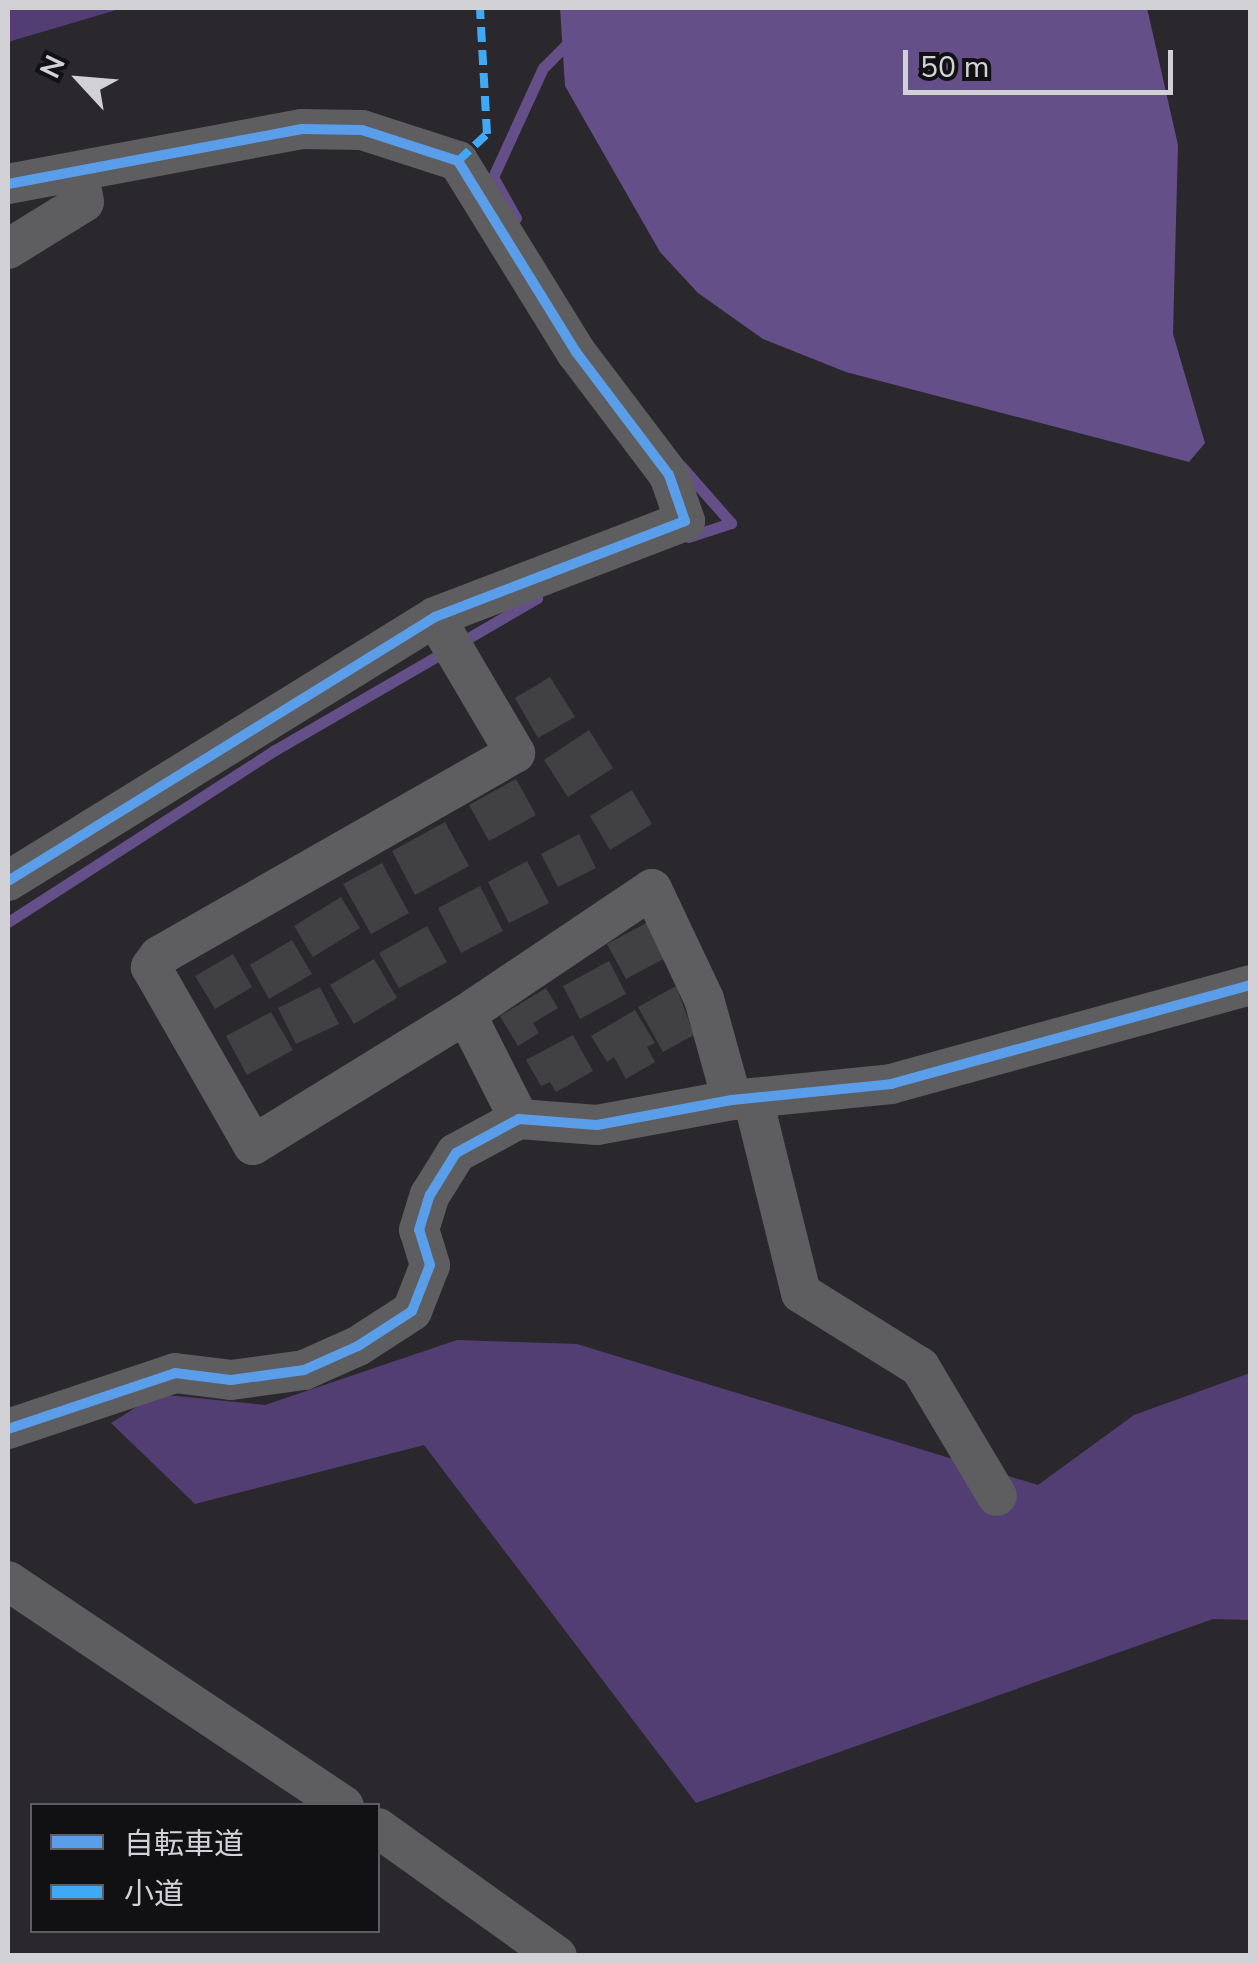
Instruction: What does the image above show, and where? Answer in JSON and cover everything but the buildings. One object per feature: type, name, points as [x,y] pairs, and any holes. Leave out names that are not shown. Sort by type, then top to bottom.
[{"type":"street","points":[[8,184],[302,129],[362,130],[458,161],[576,352],[668,476],[685,521],[437,621],[8,881]]},
{"type":"street","points":[[8,248],[84,202],[79,173]]},
{"type":"street","points":[[437,621],[515,753],[160,956],[151,967],[254,1145],[466,1014],[652,889],[704,999],[742,1099],[802,1293],[920,1367],[997,1496]]},
{"type":"street","points":[[8,1429],[176,1374],[231,1380],[304,1370],[358,1346],[412,1311],[430,1265],[419,1230],[430,1194],[456,1153],[519,1119],[597,1125],[742,1099],[891,1084],[1250,984]]},
{"type":"street","points":[[466,1014],[519,1119]]},
{"type":"street","points":[[8,1581],[340,1803]]},
{"type":"street","points":[[380,1829],[557,1956]]},
{"type":"shaded area","points":[[8,8],[123,8],[8,42]]},
{"type":"shaded area","points":[[560,8],[1147,8],[1178,145],[1173,334],[1205,443],[1189,462],[846,372],[763,339],[698,293],[660,252],[565,86]]},
{"type":"shaded area","points":[[457,1340],[577,1344],[1038,1485],[1134,1415],[1250,1373],[1250,1620],[1213,1619],[696,1803],[424,1445],[195,1504],[111,1423],[157,1394],[265,1405]]},
{"type":"waterway","points":[[516,218],[493,177],[543,68],[571,40]]},
{"type":"waterway","points":[[681,466],[731,523],[688,537]]},
{"type":"waterway","points":[[8,922],[275,750],[537,598]]},
{"type":"marked path","points":[[458,161],[487,134],[480,8]]},
{"type":"cycle path","points":[[8,184],[302,129],[362,130],[458,161],[576,352],[669,475],[685,521],[435,617],[8,881]]},
{"type":"cycle path","points":[[8,1429],[175,1373],[231,1380],[304,1370],[358,1346],[412,1311],[430,1265],[419,1230],[430,1195],[456,1153],[519,1119],[597,1125],[732,1100],[891,1084],[1250,985]]}]
